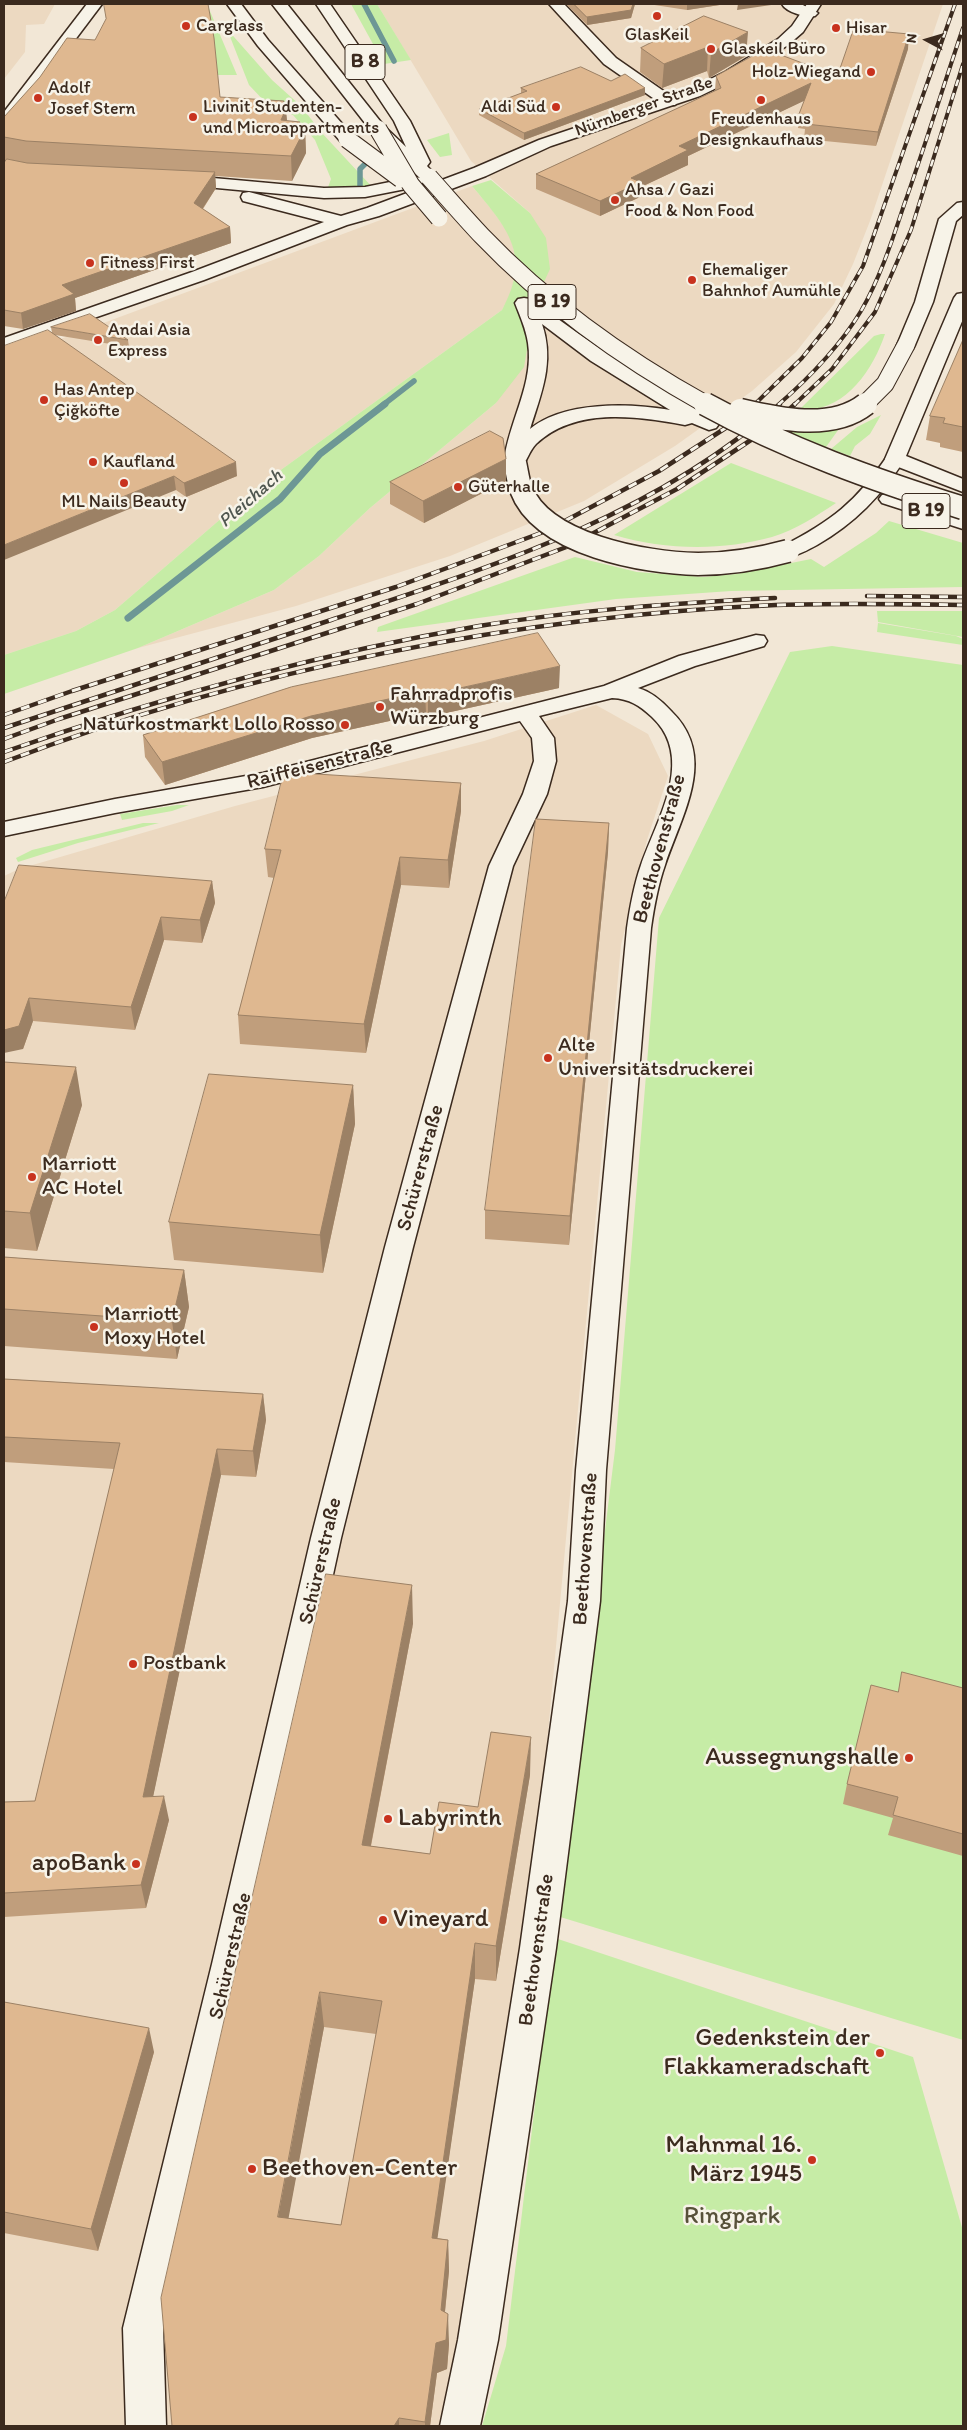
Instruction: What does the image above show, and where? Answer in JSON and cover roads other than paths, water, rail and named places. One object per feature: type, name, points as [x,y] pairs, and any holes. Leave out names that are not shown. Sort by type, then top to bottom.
[{"type":"main road","points":[[4,123],[95,4]]},
{"type":"main road","name":"B 19","points":[[234,4],[263,43],[347,139],[411,185]]},
{"type":"main road","name":"B 19","points":[[279,4],[378,129],[411,185],[448,228]]},
{"type":"main road","name":"B 8","points":[[324,4],[402,121],[429,177]]},
{"type":"main road","points":[[556,4],[610,61],[636,81],[669,102]]},
{"type":"main road","points":[[789,4],[812,8]]},
{"type":"main road","name":"Nürnberger Straße","points":[[4,344],[105,309],[278,233],[345,220],[373,212],[480,172],[509,158],[570,134],[694,93],[758,59],[798,29],[812,8]]},
{"type":"main road","name":"B 19","points":[[378,129],[429,177],[494,250],[535,288],[613,349],[645,370],[758,431],[802,451],[900,489],[963,508]]},
{"type":"main road","name":"Nürnberger Straße","points":[[345,220],[362,206],[472,165],[509,158]]},
{"type":"main road","points":[[345,220],[255,198],[167,186],[322,192],[382,189],[447,174]]},
{"type":"main road","points":[[322,192],[339,207],[345,220]]},
{"type":"main road","points":[[255,198],[276,210],[278,233]]},
{"type":"main road","name":"B 19","points":[[697,399],[772,418],[802,420],[833,416],[854,410],[871,400],[878,393],[906,345],[924,302],[948,219],[963,207]]},
{"type":"main road","name":"B 19","points":[[515,462],[521,422],[537,374],[539,357],[535,332],[517,296],[598,358],[654,394],[709,424],[813,471],[860,489],[963,523]]},
{"type":"main road","points":[[709,424],[636,411],[585,414],[556,423],[532,436],[524,444],[515,462],[519,488],[537,512],[567,534],[607,551],[652,561],[699,564],[746,561],[788,551],[842,522],[866,500],[895,459],[963,298]]},
{"type":"main road","points":[[895,459],[963,486]]},
{"type":"main road","name":"Raiffeisenstraße","points":[[4,829],[115,806],[263,780],[526,713],[623,691],[687,660],[756,641]]},
{"type":"main road","name":"Beethovenstraße","points":[[460,2426],[478,2340],[538,1948],[584,1601],[591,1470],[639,928],[643,900],[652,868],[681,785],[682,748],[674,725],[652,704],[623,691]]},
{"type":"main road","name":"Schürerstraße","points":[[146,2426],[142,2328],[230,1964],[326,1538],[399,1248],[500,866],[535,794],[545,761],[542,738],[526,713]]},
{"type":"waterway","name":"Pleichach","points":[[364,4],[394,61]]},
{"type":"waterway","name":"Pleichach","points":[[360,187],[360,169],[369,160]]},
{"type":"waterway","name":"Pleichach","points":[[383,405],[414,381]]},
{"type":"waterway","name":"Pleichach","points":[[128,618],[280,499],[320,454],[385,404]]},
{"type":"railway","points":[[754,405],[802,358],[831,322],[863,266],[955,4]]},
{"type":"railway","points":[[778,405],[834,349],[853,324],[868,298],[890,246],[963,28]]},
{"type":"railway","points":[[794,405],[832,369],[875,312],[911,230],[963,64]]},
{"type":"railway","points":[[4,715],[72,691],[396,587],[546,531],[659,471],[738,420],[755,404]]},
{"type":"railway","points":[[4,728],[450,580],[509,559],[567,535],[624,508],[679,478],[731,444],[780,404]]},
{"type":"railway","points":[[4,739],[59,719],[417,604],[569,546],[677,489],[769,428],[795,404]]},
{"type":"railway","points":[[867,596],[963,597]]},
{"type":"railway","points":[[4,752],[121,713],[238,679],[418,637],[516,620],[590,611],[775,598]]},
{"type":"railway","points":[[4,762],[96,729],[190,700],[384,653],[482,635],[581,621],[679,611],[776,605],[963,605]]},
{"type":"place","name":"GlasKeil","points":[[657,16]]},
{"type":"place","name":"Carglass","points":[[186,26]]},
{"type":"place","name":"Hisar","points":[[836,28]]},
{"type":"place","name":"Glaskeil Büro","points":[[711,49]]},
{"type":"place","name":"Holz-Wiegand","points":[[871,72]]},
{"type":"place","name":"Adolf Josef Stern","points":[[38,98]]},
{"type":"place","name":"Freudenhaus Designkaufhaus","points":[[761,100]]},
{"type":"place","name":"Aldi Süd","points":[[556,107]]},
{"type":"place","name":"Livinit Studenten- und Microappartments","points":[[193,117]]},
{"type":"place","name":"Ahsa / Gazi Food & Non Food","points":[[615,200]]},
{"type":"place","name":"Fitness First","points":[[90,263]]},
{"type":"place","name":"Ehemaliger Bahnhof Aumühle","points":[[692,280]]},
{"type":"place","name":"Andai Asia Express","points":[[98,340]]},
{"type":"place","name":"Has Antep Çiğköfte","points":[[44,400]]},
{"type":"place","name":"Kaufland","points":[[93,462]]},
{"type":"place","name":"ML Nails Beauty","points":[[124,483]]},
{"type":"place","name":"Güterhalle","points":[[458,487]]},
{"type":"place","name":"Fahrradprofis Würzburg","points":[[380,707]]},
{"type":"place","name":"Naturkostmarkt Lollo Rosso","points":[[345,725]]},
{"type":"place","name":"Alte Universitätsdruckerei","points":[[548,1058]]},
{"type":"place","name":"Marriott AC Hotel","points":[[32,1177]]},
{"type":"place","name":"Marriott Moxy Hotel","points":[[94,1327]]},
{"type":"place","name":"Postbank","points":[[133,1664]]},
{"type":"place","name":"Aussegnungshalle","points":[[909,1758]]},
{"type":"place","name":"Labyrinth","points":[[388,1819]]},
{"type":"place","name":"apoBank","points":[[136,1864]]},
{"type":"place","name":"Vineyard","points":[[383,1920]]},
{"type":"place","name":"Gedenkstein der Flakkameradschaft","points":[[880,2053]]},
{"type":"place","name":"Mahnmal 16. März 1945","points":[[812,2160]]},
{"type":"place","name":"Beethoven-Center","points":[[252,2169]]},
{"type":"park label","name":"Ringpark","points":[[732,2217]]}]
